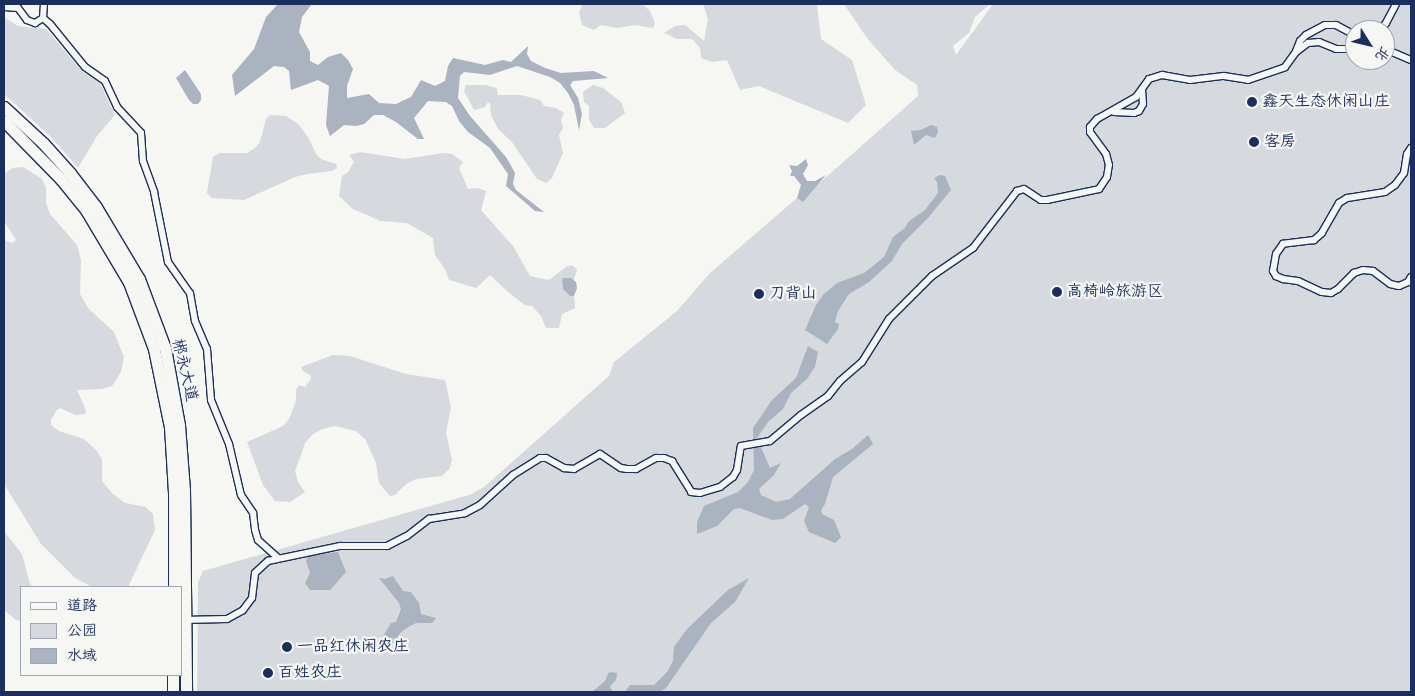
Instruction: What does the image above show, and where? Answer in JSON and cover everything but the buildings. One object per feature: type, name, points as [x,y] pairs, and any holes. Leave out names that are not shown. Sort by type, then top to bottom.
[{"type":"highway","name":"郴永大道","points":[[4,108],[43,143],[70,173],[96,207],[138,278],[165,348],[179,425],[184,490],[186,692]]},
{"type":"highway","name":"郴永大道","points":[[4,120],[61,179],[86,210],[129,282],[154,349],[170,428],[174,492],[174,586]]},
{"type":"highway","points":[[173,676],[173,692]]},
{"type":"street","points":[[43,18],[44,4]]},
{"type":"street","points":[[1388,20],[1396,4]]},
{"type":"street","points":[[4,7],[18,8],[27,20],[35,23],[43,18]]},
{"type":"street","points":[[43,18],[85,67],[104,81],[117,107],[141,133],[143,161],[154,192],[168,262],[190,293],[195,321],[207,349],[211,400],[229,444],[241,495],[253,513],[258,540],[278,558]]},
{"type":"street","points":[[1296,52],[1300,41],[1325,25],[1336,24],[1345,29]]},
{"type":"street","points":[[1109,112],[1134,113],[1139,111],[1143,104],[1142,90],[1144,84],[1154,76],[1171,76],[1190,80],[1224,76],[1254,79],[1285,67],[1296,52],[1303,46],[1313,42],[1336,49],[1345,49]]},
{"type":"street","points":[[1395,53],[1411,60]]},
{"type":"street","points":[[184,620],[227,619],[243,610],[252,598],[254,577],[258,569],[278,558],[340,546],[380,548],[393,544],[429,518],[458,516],[472,510],[513,474],[543,458],[564,468],[574,469],[600,454],[621,468],[627,469],[636,469],[656,458],[664,458],[672,461],[691,492],[700,493],[720,487],[737,470],[741,446],[770,442],[806,411],[828,396],[840,381],[862,362],[889,319],[932,276],[973,248],[1016,191],[1024,189],[1047,200],[1100,189],[1107,177],[1109,165],[1106,154],[1090,132],[1090,128],[1097,119],[1129,103],[1142,90]]},
{"type":"street","points":[[1411,148],[1407,154],[1404,173],[1395,185],[1385,192],[1347,198],[1340,203],[1322,232],[1314,240],[1284,244],[1276,254],[1273,270],[1276,276],[1283,279],[1298,281],[1322,292],[1331,293],[1338,290],[1354,273],[1363,270],[1373,271],[1390,284],[1399,286],[1408,282],[1411,277]]},
{"type":"green space","points":[[582,4],[642,4],[650,11],[655,23],[653,28],[635,25],[617,28],[601,25],[594,30],[582,25],[579,13]]},
{"type":"green space","points":[[703,4],[817,4],[821,39],[852,60],[866,105],[848,123],[759,86],[740,90],[727,60],[712,62],[701,58],[700,48],[692,39],[677,39],[664,33],[675,26],[685,25],[704,41],[708,19]]},
{"type":"green space","name":"高椅岭旅游区","points":[[844,4],[990,4],[975,17],[969,33],[953,46],[956,55],[993,4],[1411,4],[1411,692],[197,692],[198,582],[203,571],[469,495],[484,487],[609,376],[614,362],[677,311],[710,273],[797,198],[802,201],[815,187],[918,96],[917,85],[895,70],[867,38]]},
{"type":"green space","points":[[4,17],[18,26],[46,29],[82,71],[100,83],[115,115],[97,136],[78,168],[51,137],[4,94]]},
{"type":"green space","points":[[466,85],[485,85],[497,88],[498,95],[521,95],[540,100],[544,106],[556,108],[564,113],[561,120],[563,128],[559,135],[563,153],[552,178],[546,183],[537,179],[512,142],[498,129],[491,115],[490,103],[487,103],[485,107],[474,110],[464,91]]},
{"type":"green space","points":[[593,85],[603,88],[621,102],[625,113],[605,128],[594,128],[589,120],[589,106],[584,102],[583,92]]},
{"type":"green space","points":[[270,115],[286,116],[298,124],[308,137],[316,154],[321,159],[336,164],[337,168],[332,171],[295,177],[244,200],[212,198],[207,193],[213,157],[220,153],[247,153],[255,148],[260,142],[266,119]]},
{"type":"green space","points":[[360,152],[405,159],[443,153],[452,154],[463,162],[459,168],[468,189],[478,188],[486,191],[481,210],[513,246],[530,276],[549,280],[571,265],[577,269],[574,280],[564,278],[562,284],[570,296],[574,296],[575,308],[562,314],[559,328],[546,328],[541,316],[532,306],[525,305],[490,275],[476,288],[449,280],[445,269],[435,255],[433,238],[407,223],[381,221],[353,209],[339,196],[342,176],[348,172],[354,162],[349,155]]},
{"type":"green space","points":[[23,167],[42,179],[46,188],[46,203],[50,214],[77,245],[81,260],[80,294],[88,308],[114,332],[124,357],[121,372],[112,386],[102,389],[77,390],[86,410],[85,414],[75,415],[60,408],[51,420],[51,425],[59,431],[84,439],[96,450],[102,459],[102,481],[112,493],[125,503],[146,507],[153,514],[155,530],[128,586],[90,586],[75,578],[41,544],[4,484],[4,240],[12,243],[16,240],[4,221],[4,174],[13,168]]},
{"type":"green space","points":[[333,355],[350,356],[406,374],[445,380],[451,407],[446,433],[452,459],[450,468],[442,476],[416,479],[406,484],[395,495],[390,496],[379,483],[376,463],[365,439],[356,431],[335,426],[322,429],[312,435],[305,443],[295,471],[298,482],[305,492],[290,502],[275,501],[263,485],[247,442],[283,426],[289,419],[293,409],[296,400],[296,390],[299,385],[305,387],[311,379],[311,376],[302,370],[301,367]]},
{"type":"green space","points":[[4,531],[22,554],[30,584],[33,586],[20,586],[20,621],[16,620],[4,610]]},
{"type":"water","points":[[278,4],[312,4],[302,17],[299,32],[310,52],[310,61],[318,65],[328,57],[341,53],[348,60],[353,69],[347,86],[347,98],[369,94],[379,103],[396,104],[411,97],[421,80],[435,86],[445,81],[448,66],[453,58],[485,65],[503,60],[511,62],[528,46],[527,54],[531,61],[545,68],[561,73],[594,71],[608,78],[573,81],[570,85],[578,98],[582,114],[579,130],[574,105],[568,93],[560,83],[550,77],[517,66],[490,75],[464,72],[460,76],[458,98],[470,116],[506,157],[515,173],[513,184],[516,190],[544,212],[535,211],[506,186],[508,174],[490,148],[468,132],[459,121],[452,106],[446,102],[428,101],[414,118],[424,139],[418,139],[396,122],[383,115],[374,115],[364,124],[356,126],[344,125],[330,136],[326,125],[329,86],[318,80],[291,90],[289,71],[284,67],[274,66],[235,96],[232,75],[254,49],[266,17]]},
{"type":"water","points":[[185,70],[201,94],[201,100],[198,104],[193,104],[189,100],[176,78]]},
{"type":"water","points":[[931,125],[937,127],[938,132],[935,138],[926,135],[914,145],[911,131],[921,130]]},
{"type":"water","points":[[806,159],[808,165],[803,174],[807,181],[815,181],[826,175],[803,202],[797,198],[801,185],[794,176],[790,176],[792,171],[789,165],[797,166]]},
{"type":"water","points":[[940,175],[945,176],[951,190],[928,218],[902,244],[892,261],[869,282],[849,294],[838,311],[835,322],[839,324],[838,329],[827,344],[805,330],[816,305],[824,294],[837,283],[864,273],[884,257],[893,237],[905,228],[908,222],[925,210],[938,193],[937,182],[934,178]]},
{"type":"water","points":[[571,278],[576,282],[577,288],[574,296],[570,296],[563,289],[562,279]]},
{"type":"water","points":[[808,346],[818,352],[815,367],[807,379],[791,393],[783,409],[768,422],[757,438],[770,468],[781,463],[774,475],[759,489],[761,495],[776,502],[790,499],[835,459],[852,449],[868,435],[873,444],[833,477],[825,504],[821,510],[822,514],[834,520],[841,537],[835,543],[809,532],[804,521],[809,507],[805,504],[783,519],[772,520],[740,508],[734,509],[717,526],[697,534],[697,522],[704,506],[738,492],[748,482],[754,470],[753,428],[772,400],[796,378]]},
{"type":"water","points":[[338,552],[346,572],[330,590],[310,590],[305,583],[310,573],[306,561],[308,556]]},
{"type":"water","points":[[393,576],[403,591],[411,592],[419,603],[421,614],[436,618],[432,623],[416,623],[401,632],[386,652],[378,646],[391,623],[396,622],[401,609],[399,603],[379,578],[385,579]]},
{"type":"water","points":[[749,578],[735,602],[711,623],[666,688],[660,692],[625,692],[630,685],[654,685],[667,672],[673,661],[674,647],[687,629],[728,590]]},
{"type":"water","points":[[609,672],[617,673],[616,680],[610,686],[612,691],[620,692],[592,692],[605,681]]},
{"type":"place","name":"鑫天生态休闲山庄","points":[[1252,102]]},
{"type":"place","name":"客房","points":[[1254,142]]},
{"type":"place","name":"高椅岭旅游区","points":[[1057,292]]},
{"type":"place","name":"刀背山","points":[[759,294]]},
{"type":"place","name":"一品红休闲农庄","points":[[287,647]]},
{"type":"place","name":"百姓农庄","points":[[268,673]]}]
